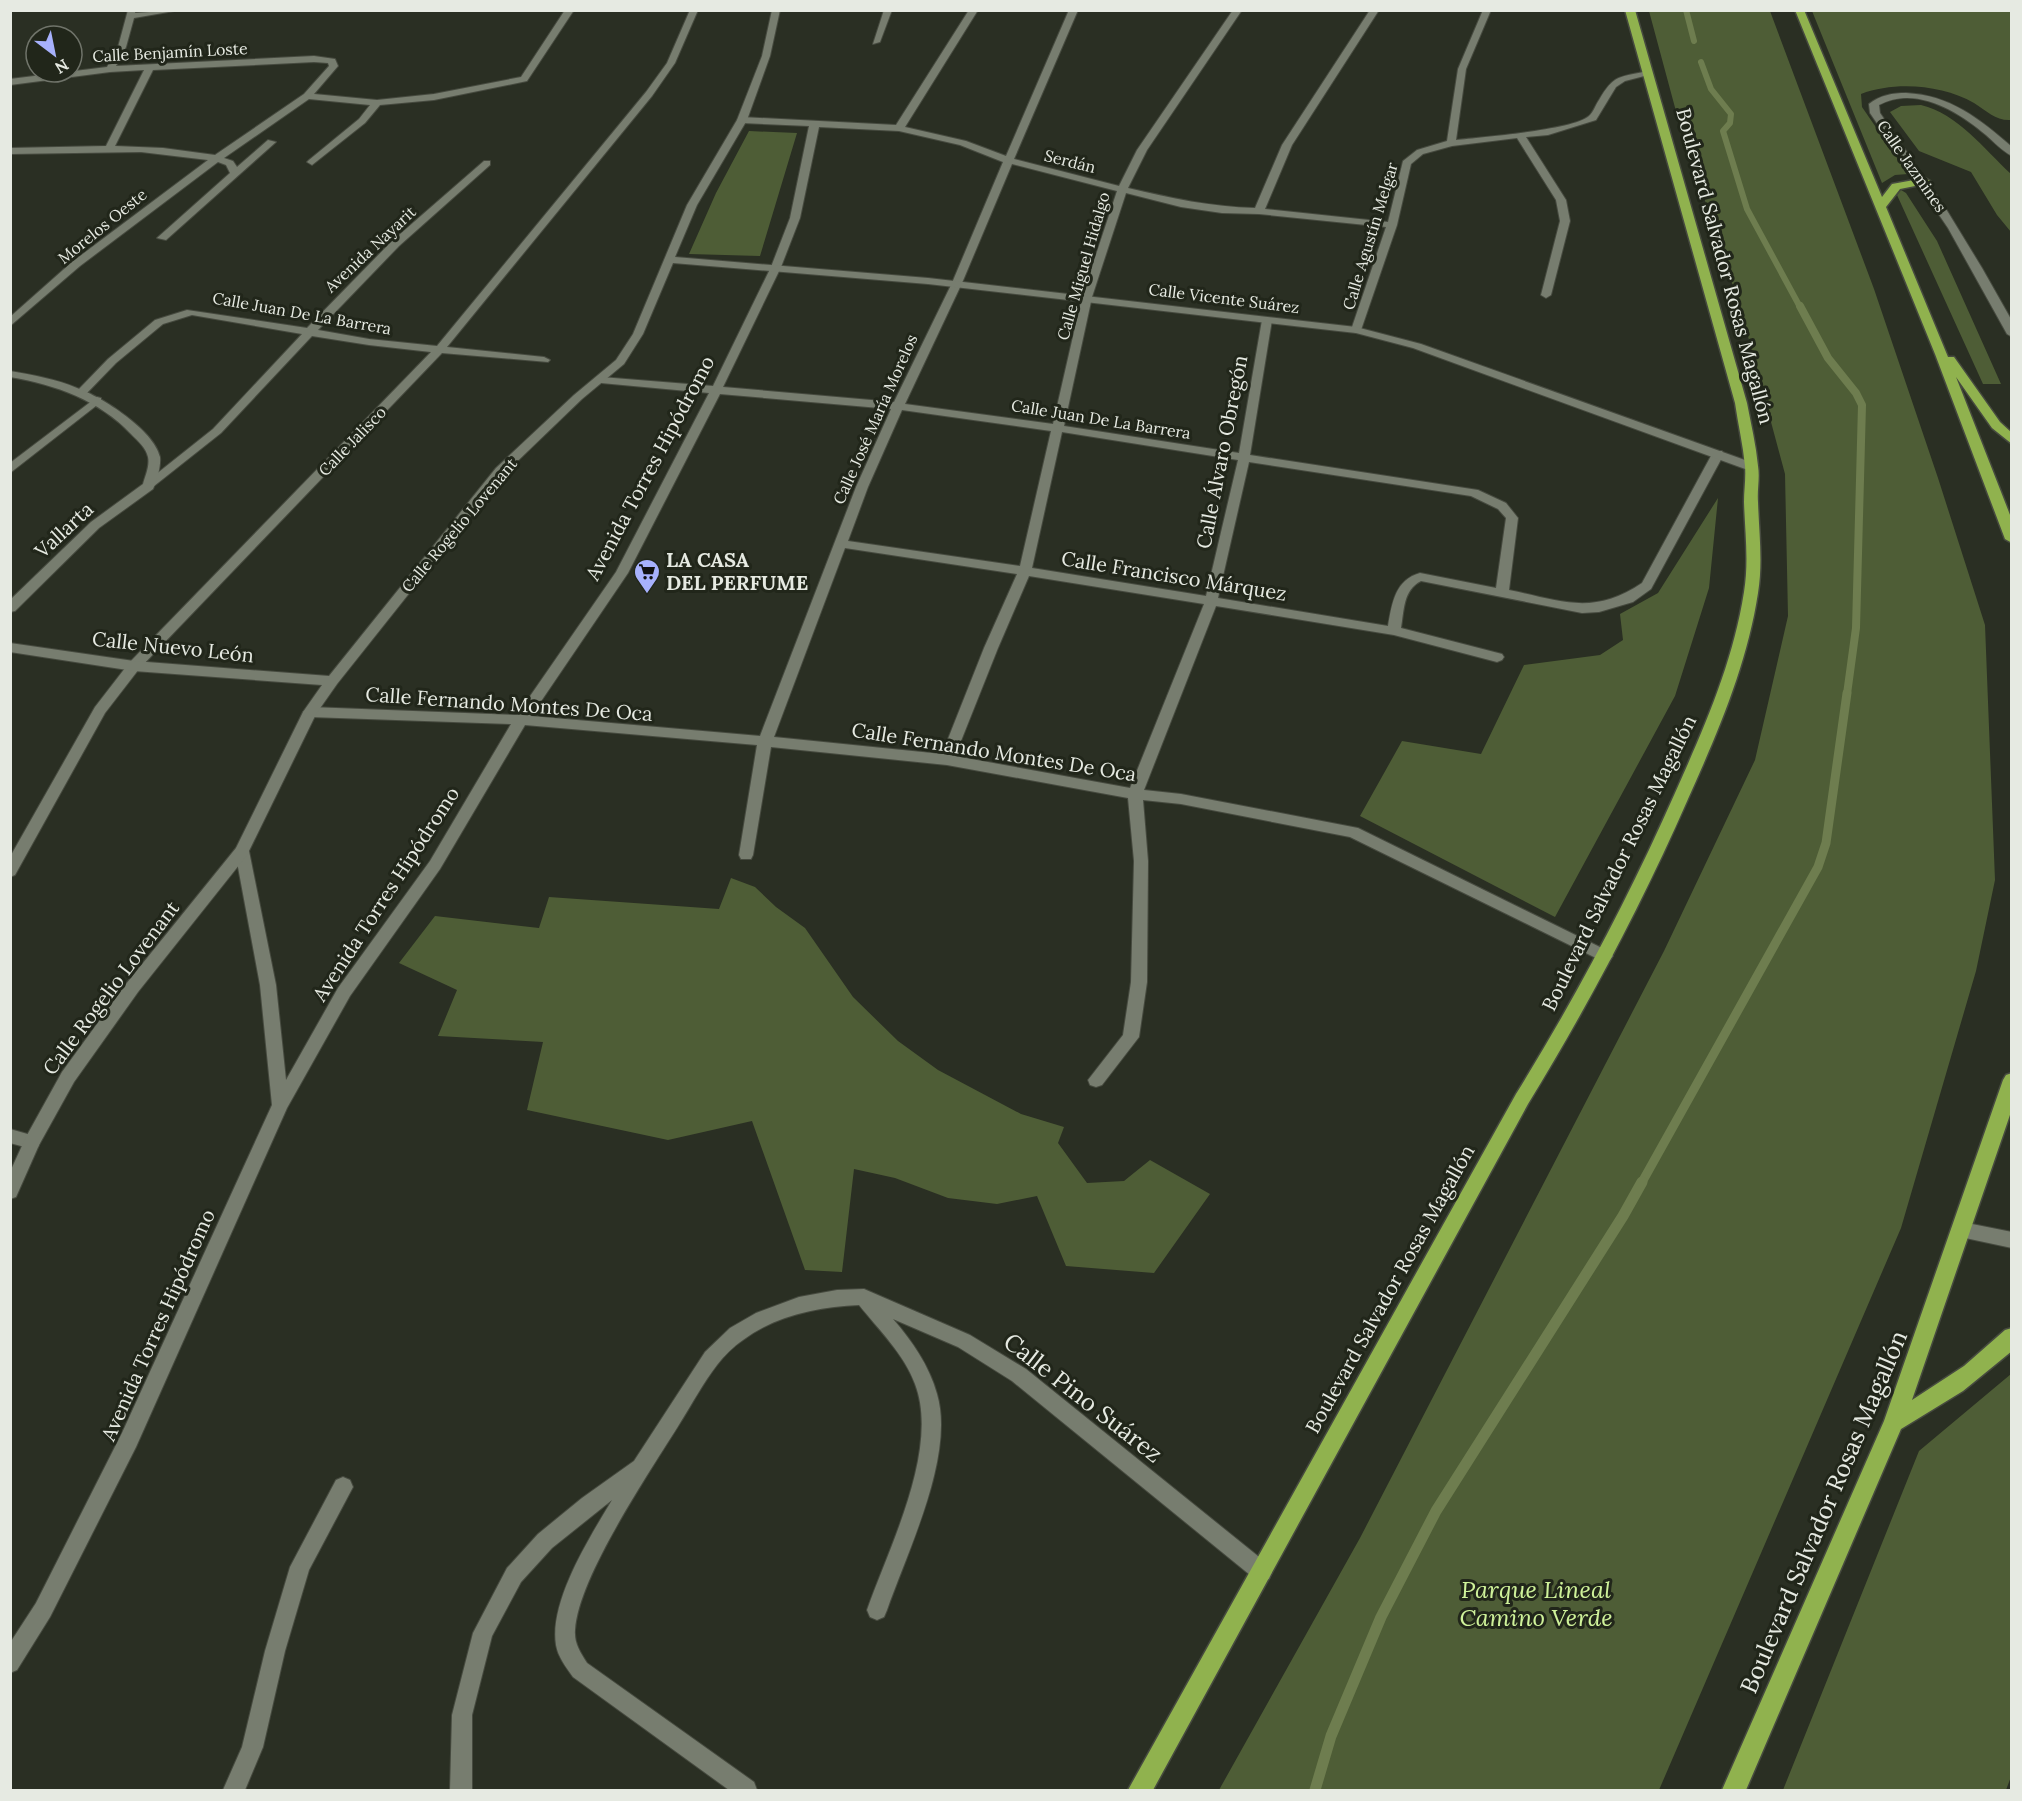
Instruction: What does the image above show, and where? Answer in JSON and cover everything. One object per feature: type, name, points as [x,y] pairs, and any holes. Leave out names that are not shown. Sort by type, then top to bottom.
[{"type":"highway","name":"Boulevard Salvador Rosas Magallón","points":[[1140,1791],[1522,1099],[1565,1029],[1605,956],[1664,836],[1720,710],[1738,650],[1751,592],[1755,545],[1751,502],[1752,467],[1741,403],[1630,10]]},
{"type":"highway","points":[[1799,10],[1934,336],[2012,539]]},
{"type":"highway","points":[[1881,206],[1896,186],[1924,181]]},
{"type":"highway","points":[[1934,336],[1996,425],[2012,440]]},
{"type":"highway","name":"Boulevard Salvador Rosas Magallón","points":[[1734,1791],[1894,1422],[2012,1080]]},
{"type":"highway","points":[[1894,1422],[1960,1382],[1995,1355],[2012,1336]]},
{"type":"street","points":[[110,69],[122,46],[132,13],[176,10]]},
{"type":"street","points":[[306,96],[377,103],[501,86],[524,79],[570,10]]},
{"type":"street","name":"Calle Jalisco","points":[[10,870],[100,710],[134,666],[440,350],[649,94],[671,63],[694,10]]},
{"type":"street","name":"Calle Rogelio Lovenant","points":[[10,1192],[32,1142],[68,1077],[126,997],[242,851],[310,712],[332,681],[500,471],[578,397],[620,362],[638,334],[692,205],[742,120],[766,56],[776,10]]},
{"type":"street","points":[[876,42],[888,10]]},
{"type":"street","points":[[899,128],[974,10]]},
{"type":"street","name":"Calle José María Morelos","points":[[746,855],[765,742],[862,487],[957,283],[1062,33],[1074,10]]},
{"type":"street","name":"Calle Miguel Hidalgo","points":[[947,760],[991,648],[1025,571],[1087,297],[1122,190],[1142,150],[1238,10]]},
{"type":"street","points":[[1259,211],[1287,145],[1376,10]]},
{"type":"street","points":[[1487,10],[1462,69],[1451,143],[1548,132],[1582,123],[1593,118],[1612,85],[1622,79],[1648,74]]},
{"type":"street","name":"Calle Benjamín Loste","points":[[10,82],[110,69],[314,58],[332,61]]},
{"type":"street","name":"Morelos Oeste","points":[[10,323],[76,264],[177,186],[306,96],[332,69],[334,66],[332,61]]},
{"type":"street","points":[[110,147],[149,68]]},
{"type":"street","name":"Calle Jazmines","points":[[2012,153],[1973,118],[1946,103],[1897,95],[1884,98],[1874,104],[1875,113],[1924,181],[1998,305],[2012,334]]},
{"type":"street","points":[[312,162],[362,121],[377,103]]},
{"type":"street","name":"Serdán","points":[[742,120],[899,128],[963,143],[1010,161],[1181,204],[1222,210],[1259,211],[1392,225]]},
{"type":"street","name":"Avenida Torres Hipódromo","points":[[10,1663],[43,1610],[129,1440],[280,1106],[344,992],[435,865],[521,720],[622,573],[717,389],[776,267],[795,218],[815,122]]},
{"type":"street","points":[[1520,135],[1561,200],[1565,221],[1546,295]]},
{"type":"street","points":[[162,238],[271,142]]},
{"type":"street","name":"Calle Agustín Melgar","points":[[1356,330],[1392,225],[1406,163],[1420,152],[1451,143]]},
{"type":"street","points":[[10,151],[110,147],[164,150],[218,158],[230,163],[235,174]]},
{"type":"street","name":"Avenida Nayarit","points":[[149,486],[217,431],[395,244],[430,216],[487,163]]},
{"type":"street","name":"Calle Vicente Suárez","points":[[670,260],[957,283],[1356,330],[1417,346],[1752,467]]},
{"type":"street","name":"Calle Juan De La Barrera","points":[[82,392],[159,322],[178,315],[202,312],[311,333],[440,350],[544,360]]},
{"type":"street","name":"Calle Álvaro Obregón","points":[[1135,794],[1211,603],[1244,458],[1267,320]]},
{"type":"street","points":[[10,374],[82,392],[117,414],[146,442],[154,459],[149,486]]},
{"type":"street","name":"Calle Juan De La Barrera","points":[[601,380],[898,406],[1057,428],[1452,490],[1490,499],[1502,506],[1512,518],[1502,592]]},
{"type":"street","points":[[10,469],[97,400]]},
{"type":"street","points":[[1394,631],[1401,593],[1411,580],[1420,577],[1502,592],[1567,608],[1599,608],[1628,599],[1647,586],[1718,454]]},
{"type":"street","name":"Vallarta","points":[[10,608],[95,525],[149,486]]},
{"type":"street","name":"Calle Francisco Márquez","points":[[842,544],[1025,571],[1394,631],[1497,657]]},
{"type":"street","name":"Calle Nuevo León","points":[[10,647],[134,666],[332,681]]},
{"type":"street","name":"Calle Fernando Montes De Oca","points":[[310,712],[521,720],[855,749],[947,760],[1135,794],[1181,799],[1353,832],[1605,956]]},
{"type":"street","points":[[1096,1080],[1131,1037],[1139,982],[1141,861],[1135,794]]},
{"type":"street","points":[[242,851],[268,985],[280,1106]]},
{"type":"street","points":[[10,1136],[32,1142]]},
{"type":"street","points":[[1962,1230],[2012,1240]]},
{"type":"street","points":[[864,1297],[897,1337],[916,1368],[928,1395],[932,1432],[926,1478],[877,1610]]},
{"type":"street","name":"Calle Pino Suárez","points":[[461,1791],[462,1715],[483,1633],[514,1575],[545,1541],[589,1505],[641,1468],[711,1359],[736,1334],[762,1319],[799,1305],[837,1298],[864,1297],[964,1341],[1019,1375],[1262,1572]]},
{"type":"street","points":[[641,1468],[575,1589],[566,1616],[566,1646],[580,1671],[746,1791]]},
{"type":"street","points":[[234,1791],[252,1747],[275,1651],[300,1567],[343,1487]]},
{"type":"green space","name":"Parque Lineal Camino Verde","points":[[1649,11],[1770,11],[1874,289],[1985,625],[1995,880],[1976,971],[1901,1228],[1659,1790],[1219,1790],[1360,1538],[1664,951],[1755,760],[1788,616],[1785,474],[1742,314],[1677,115]]},
{"type":"green space","points":[[1812,11],[2011,11],[2011,120],[1996,117],[1961,97],[1933,89],[1889,87],[1861,94],[1862,107],[1908,174],[1895,175],[1882,183]]},
{"type":"green space","points":[[1921,105],[1959,124],[2011,174],[2011,232],[1997,215],[1971,172],[1919,151],[1890,112],[1901,106]]},
{"type":"green space","points":[[749,131],[797,133],[760,256],[689,254],[716,193]]},
{"type":"green space","points":[[1901,190],[1906,193],[1937,241],[2001,384],[1983,384],[1897,195]]},
{"type":"green space","points":[[1718,498],[1709,588],[1675,696],[1555,917],[1360,816],[1402,741],[1481,754],[1524,665],[1600,655],[1623,640],[1620,614],[1658,593]]},
{"type":"green space","points":[[731,878],[755,887],[776,907],[805,928],[853,997],[898,1041],[938,1070],[1021,1114],[1064,1127],[1058,1143],[1087,1183],[1124,1181],[1150,1160],[1210,1194],[1154,1273],[1066,1266],[1037,1196],[997,1204],[948,1198],[895,1178],[854,1169],[842,1272],[805,1270],[752,1121],[668,1140],[527,1110],[543,1042],[438,1036],[457,990],[399,963],[435,916],[539,928],[549,897],[719,909]]},
{"type":"green space","points":[[2011,1374],[2012,1774],[2006,1790],[1783,1790],[1919,1451]]},
{"type":"waterway","points":[[1686,10],[1694,41]]},
{"type":"waterway","points":[[1701,62],[1711,89],[1731,114],[1730,123],[1723,131],[1747,209],[1800,307]]},
{"type":"waterway","points":[[1800,306],[1828,358],[1856,393],[1862,405],[1856,628],[1847,694]]},
{"type":"waterway","points":[[1641,1184],[1818,867],[1826,843],[1847,693]]},
{"type":"waterway","points":[[1315,1790],[1331,1736],[1381,1617],[1436,1511],[1623,1216],[1642,1182]]},
{"type":"place","name":"LA CASA DEL PERFUME","points":[[647,595]]}]
